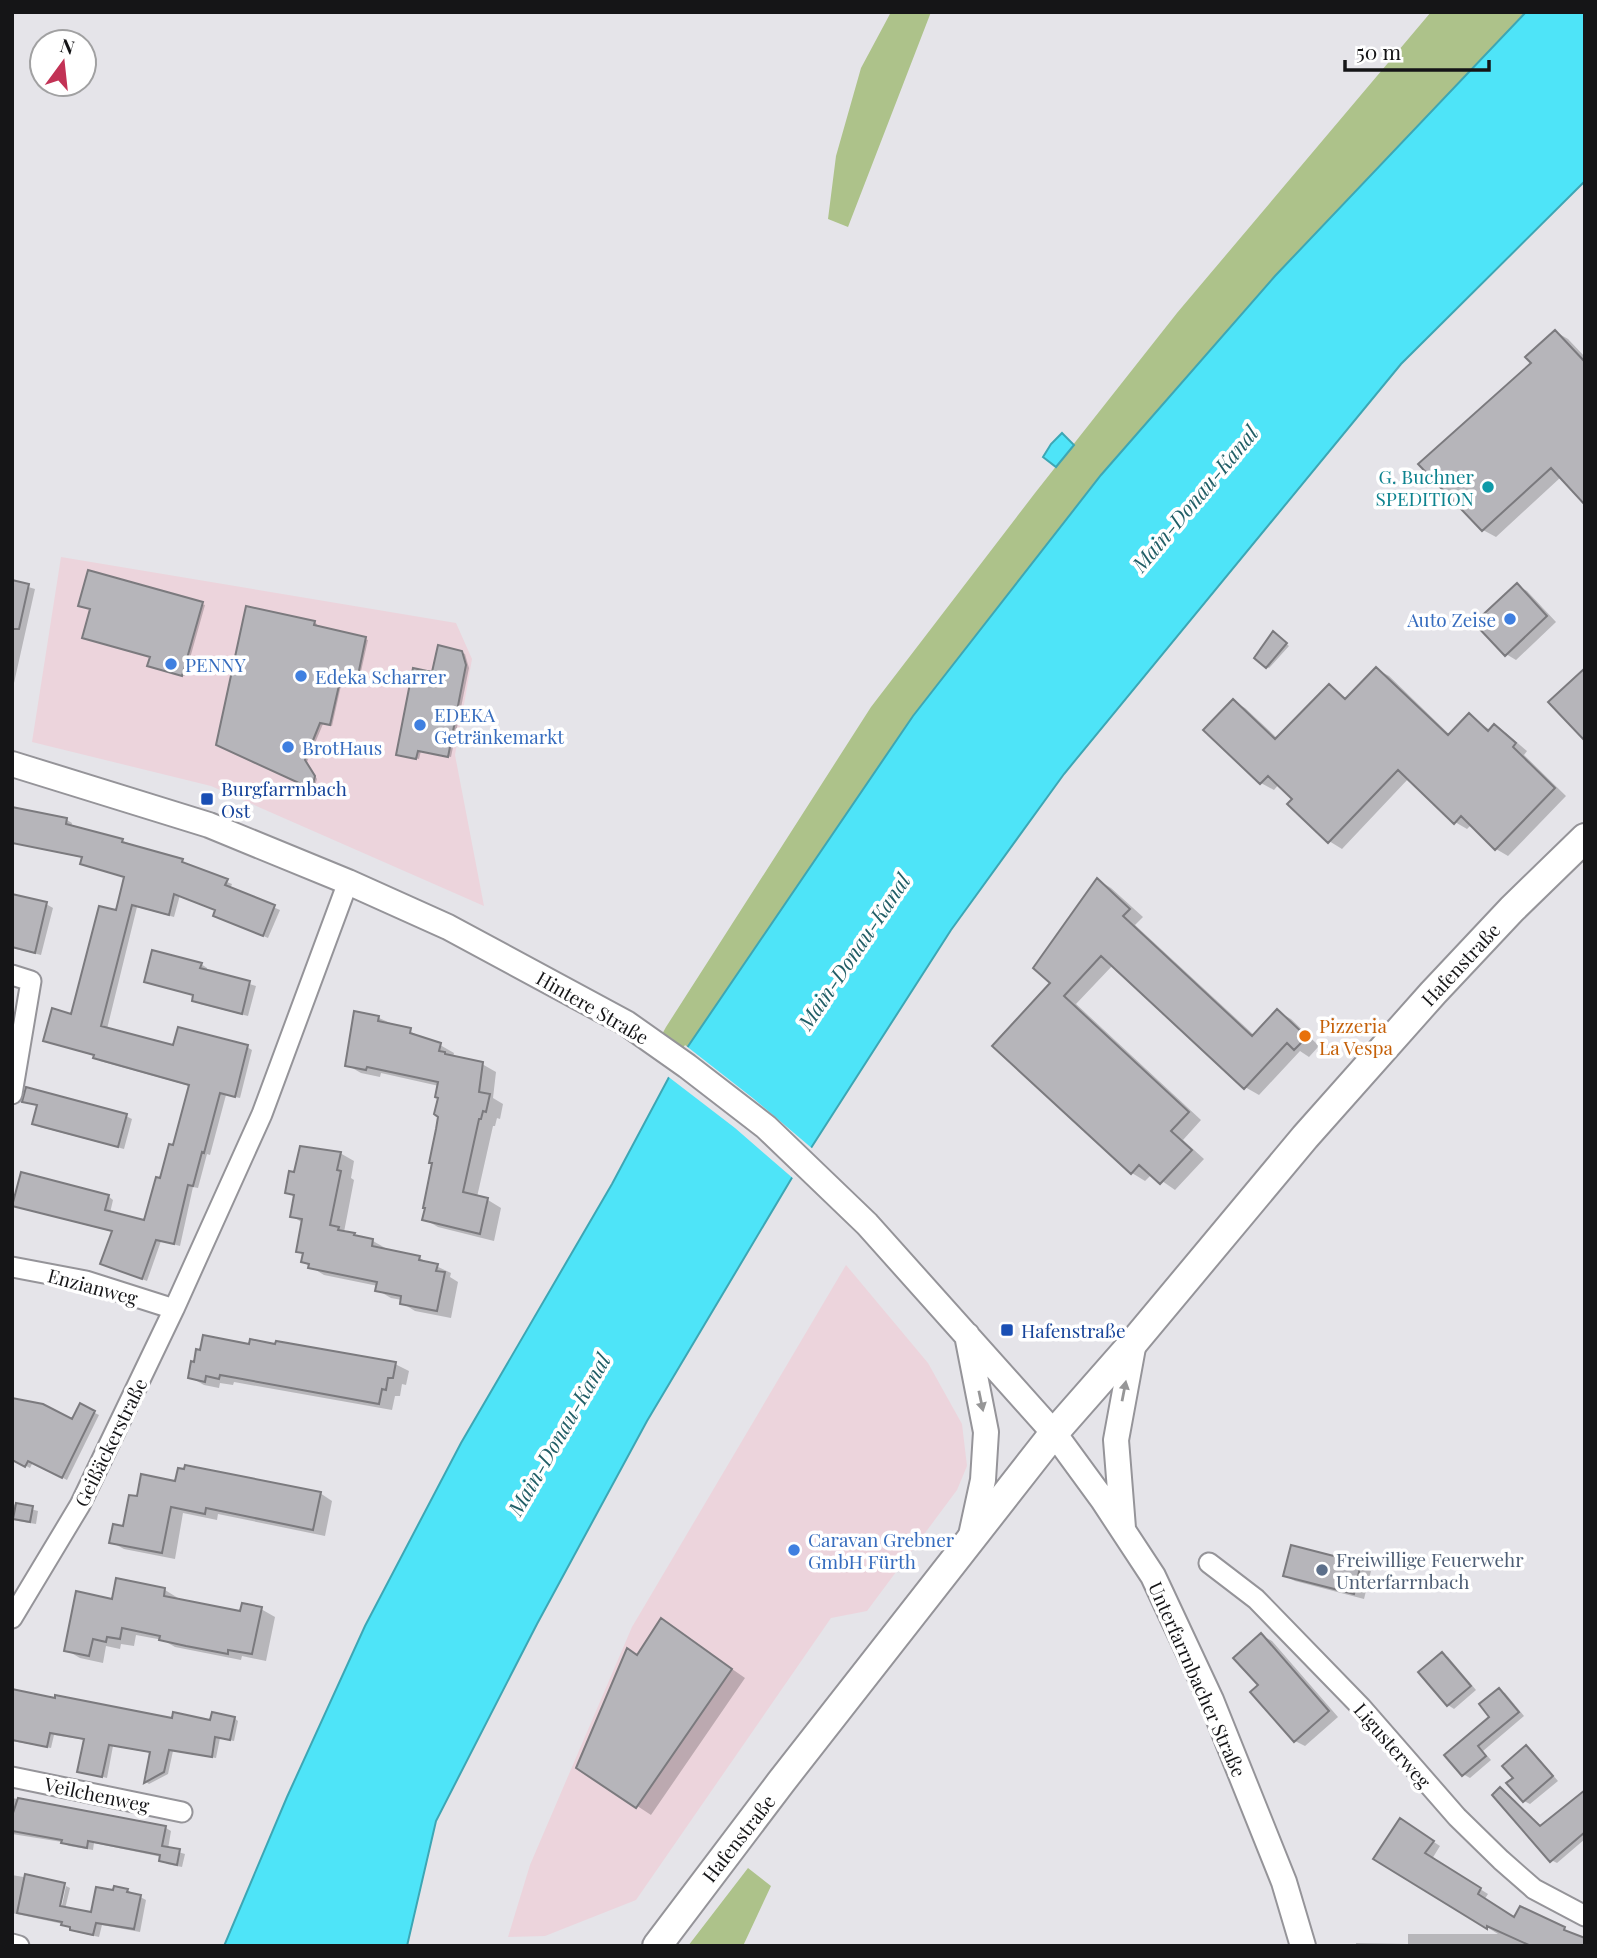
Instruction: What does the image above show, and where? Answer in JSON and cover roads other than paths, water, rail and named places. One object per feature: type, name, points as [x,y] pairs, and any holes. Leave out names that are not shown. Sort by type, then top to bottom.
[{"type":"main road","name":"Hafenstraße","points":[[657,1946],[781,1782],[1054,1433],[1134,1342],[1305,1137],[1433,993],[1512,909],[1585,838]]},
{"type":"street","name":"Hintere Straße","points":[[12,764],[209,825],[348,882],[482,944],[626,1023],[687,1066],[766,1128],[867,1224],[1054,1433]]},
{"type":"street","name":"Geißäckerstraße","points":[[12,1618],[80,1504],[174,1309],[261,1114],[348,882]]},
{"type":"street","points":[[12,975],[31,981],[12,1094]]},
{"type":"street","name":"Enzianweg","points":[[12,1267],[86,1281],[174,1309]]},
{"type":"street","points":[[967,1334],[986,1432],[983,1480],[970,1540]]},
{"type":"street","points":[[1124,1534],[1116,1440],[1134,1342]]},
{"type":"street","name":"Unterfarrnbacher Straße","points":[[1054,1433],[1103,1500],[1153,1576],[1211,1700],[1283,1882],[1303,1946]]},
{"type":"street","name":"Ligusterweg","points":[[1209,1563],[1256,1599],[1361,1707],[1457,1818],[1501,1860],[1534,1889],[1585,1916]]},
{"type":"street","name":"Veilchenweg","points":[[12,1777],[182,1812]]},
{"type":"street","points":[[12,1944],[19,1946]]},
{"type":"water","name":"Main-Donau-Kanal","points":[[1526,12],[1585,12],[1585,181],[1401,364],[1064,774],[951,930],[793,1176],[647,1421],[537,1624],[436,1821],[407,1946],[224,1946],[287,1797],[365,1626],[461,1443],[612,1184],[676,1064],[913,716],[1101,475],[1275,276]]},
{"type":"water","points":[[1062,433],[1074,445],[1056,467],[1043,457]]},
{"type":"place","name":"G. Buchner SPEDITION","points":[[1488,487]]},
{"type":"place","name":"Auto Zeise","points":[[1510,619]]},
{"type":"place","name":"PENNY","points":[[171,664]]},
{"type":"place","name":"Edeka Scharrer","points":[[301,676]]},
{"type":"place","name":"EDEKA Getränkemarkt","points":[[420,725]]},
{"type":"place","name":"BrotHaus","points":[[288,747]]},
{"type":"place","name":"Burgfarrnbach Ost","points":[[207,799]]},
{"type":"place","name":"Pizzeria La Vespa","points":[[1305,1036]]},
{"type":"place","name":"Hafenstraße","points":[[1007,1330]]},
{"type":"place","name":"Caravan Grebner GmbH Fürth","points":[[794,1550]]},
{"type":"place","name":"Freiwillige Feuerwehr Unterfarrnbach","points":[[1322,1570]]}]
